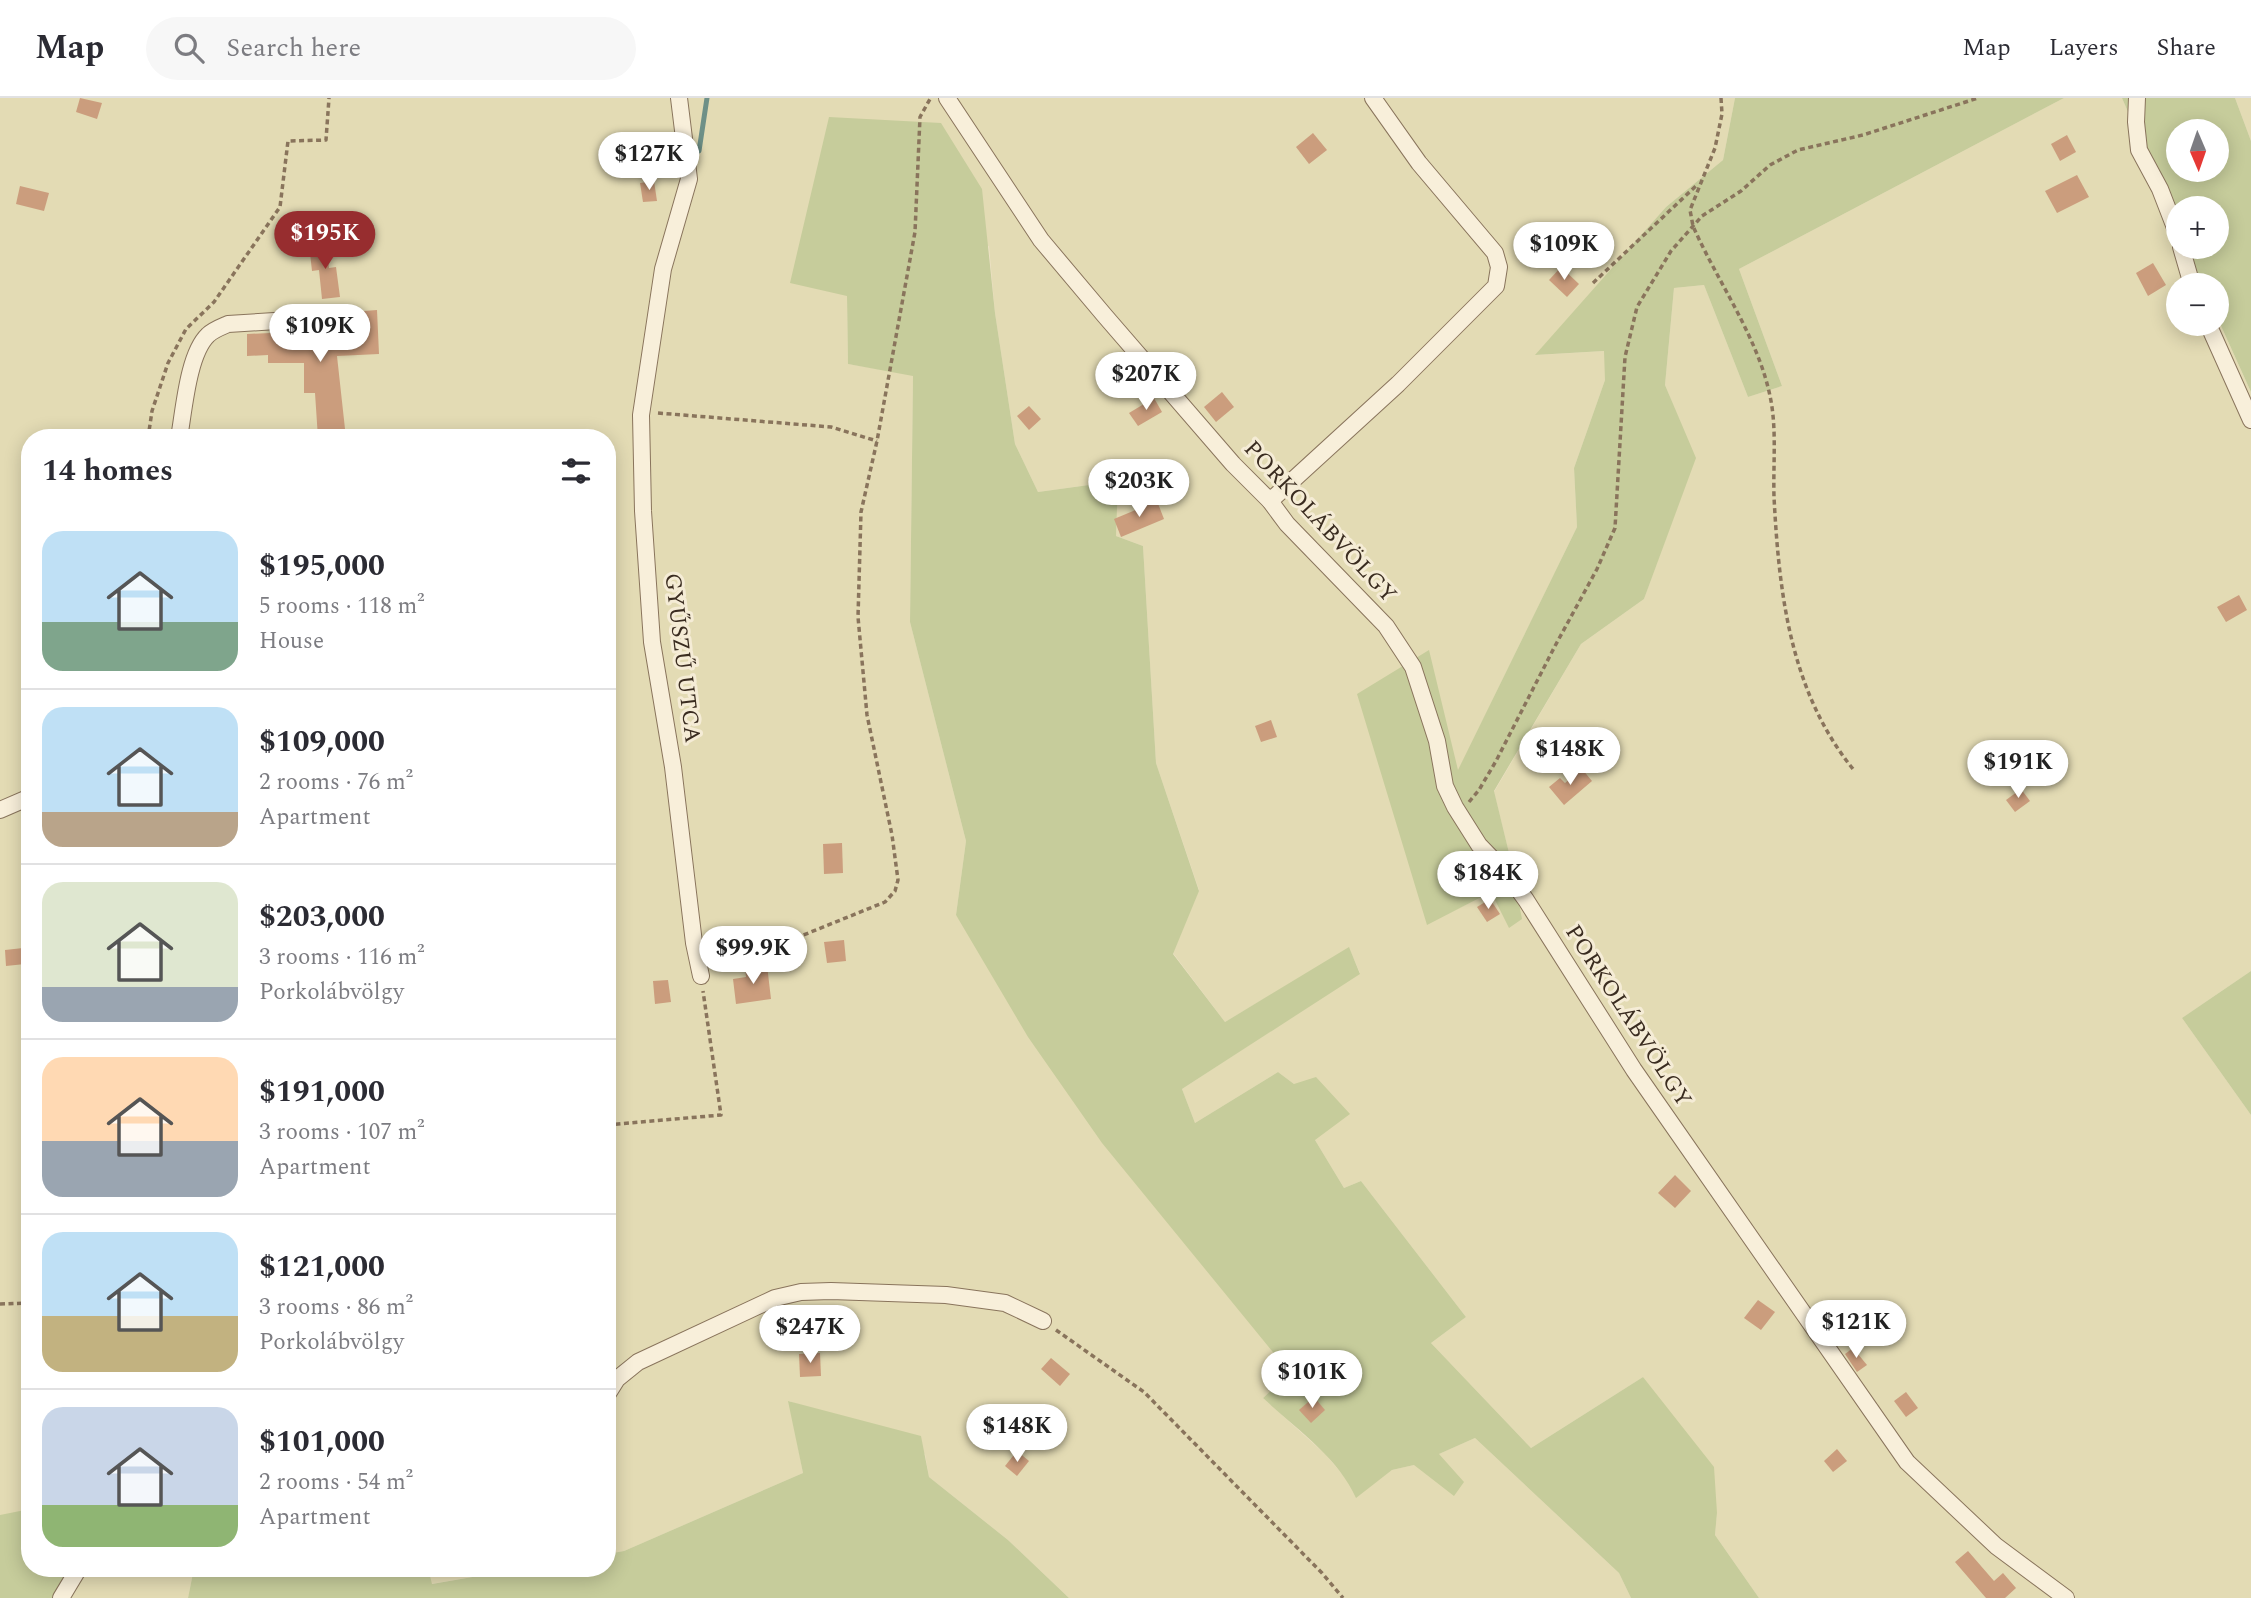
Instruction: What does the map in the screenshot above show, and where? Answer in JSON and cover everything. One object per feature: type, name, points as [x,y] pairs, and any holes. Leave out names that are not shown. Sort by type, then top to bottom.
[{"type":"street","name":"GYŰSZŰ UTCA","points":[[679,98],[689,179],[663,269],[641,412],[643,511],[652,642],[673,767],[694,943],[701,976]]},
{"type":"street","name":"PORKOLÁBVÖLGY","points":[[947,98],[1041,240],[1233,464],[1386,626],[1413,667],[1437,741],[1446,786],[1459,813],[1479,845],[1526,900],[1634,1070],[1907,1462],[1996,1545],[2066,1598]]},
{"type":"street","points":[[1270,501],[1398,384],[1496,286],[1499,267],[1495,253],[1419,163],[1373,98]]},
{"type":"street","points":[[2137,98],[2139,150],[2166,203]]},
{"type":"street","points":[[181,429],[193,367],[200,346],[209,333],[228,324],[355,316]]},
{"type":"street","points":[[2213,336],[2251,421]]},
{"type":"street","points":[[0,810],[21,801]]},
{"type":"street","points":[[616,1381],[638,1362],[775,1298],[801,1292],[958,1297],[1005,1303],[1043,1321]]},
{"type":"street","points":[[61,1598],[74,1577]]},
{"type":"path","points":[[149,429],[152,411],[169,363],[186,329],[214,302],[279,207],[288,141],[326,140],[329,98]]},
{"type":"path","points":[[616,1124],[721,1115],[701,976],[885,902],[895,891],[898,880],[892,835],[867,715],[858,617],[861,512],[877,441],[915,232],[920,117],[930,98]]},
{"type":"path","points":[[1721,98],[1722,114],[1715,148],[1690,210],[1693,226],[1757,356],[1770,396],[1779,578],[1788,633],[1809,698],[1839,752],[1853,769]]},
{"type":"path","points":[[1459,813],[1479,790],[1496,761],[1597,569],[1615,528],[1625,357],[1637,307],[1671,251],[1702,216],[1741,191],[1770,165],[1798,150],[1863,135],[1978,98]]},
{"type":"path","points":[[1593,283],[1699,183]]},
{"type":"path","points":[[641,412],[831,427],[877,441]]},
{"type":"path","points":[[0,1304],[21,1303]]},
{"type":"path","points":[[1043,1321],[1144,1392],[1322,1573],[1343,1598]]},
{"type":"shaded area","points":[[0,98],[1735,98],[1723,160],[1666,207],[1537,355],[1605,351],[1605,380],[1574,468],[1577,527],[1458,771],[1427,924],[1491,892],[1510,857],[1494,792],[1581,644],[1644,599],[1695,458],[1665,385],[1674,288],[1704,285],[1748,397],[1782,386],[1739,269],[2064,98],[2122,98],[2166,200],[2166,259],[2192,259],[2198,273],[2166,273],[2166,336],[2226,336],[2251,392],[2251,971],[2182,1018],[2251,1115],[2251,1598],[1759,1598],[1715,1535],[1717,1513],[1643,1377],[1531,1448],[1431,1343],[1466,1317],[1361,1181],[1344,1188],[1315,1140],[1294,1084],[1278,1072],[1195,1123],[1182,1089],[1360,973],[1349,948],[1225,1022],[1173,953],[1199,890],[1156,763],[1143,546],[1116,536],[1117,481],[1038,492],[1015,444],[995,313],[989,246],[847,296],[848,364],[913,375],[910,622],[966,841],[956,915],[1290,1373],[1263,1398],[1325,1454],[1349,1482],[1356,1497],[1392,1470],[1414,1465],[1475,1438],[1619,1573],[1631,1598],[1069,1598],[1008,1540],[929,1477],[925,1454],[789,1401],[803,1473],[616,1552],[616,429],[21,429],[21,1577],[192,1577],[188,1598],[0,1598]]},
{"type":"shaded area","points":[[2235,98],[2251,98],[2251,141]]},
{"type":"shaded area","points":[[430,1577],[472,1577],[431,1584]]},
{"type":"green space","points":[[1735,98],[2064,98],[1739,269],[1782,386],[1748,397],[1704,285],[1674,288],[1665,385],[1696,458],[1644,599],[1581,644],[1494,791],[1522,919],[1509,928],[1491,892],[1427,925],[1357,694],[1429,650],[1458,770],[1577,527],[1574,468],[1605,380],[1604,351],[1535,355],[1666,207],[1723,160]]},
{"type":"green space","points":[[2122,98],[2235,98],[2251,141],[2251,392],[2226,336],[2229,336],[2229,273],[2198,273],[2191,259],[2229,259],[2229,196],[2166,196],[2166,200]]},
{"type":"green space","points":[[829,117],[941,123],[982,189],[995,313],[1015,444],[1038,492],[1118,481],[1116,536],[1143,546],[1156,763],[1199,891],[1173,954],[1225,1022],[1349,947],[1360,974],[1182,1089],[1195,1123],[1278,1072],[1294,1084],[1316,1077],[1350,1114],[1315,1140],[1344,1188],[1361,1181],[1466,1317],[1431,1343],[1531,1448],[1643,1377],[1714,1467],[1717,1513],[1715,1535],[1759,1598],[1631,1598],[1619,1573],[1475,1438],[1439,1454],[1464,1482],[1454,1496],[1414,1465],[1392,1470],[1356,1498],[1327,1456],[1263,1398],[1290,1373],[1102,1143],[1028,1037],[956,915],[966,841],[910,622],[913,376],[848,364],[847,296],[790,283]]},
{"type":"green space","points":[[2251,971],[2251,1115],[2182,1018]]},
{"type":"green space","points":[[788,1401],[921,1436],[929,1477],[1008,1540],[1069,1598],[188,1598],[192,1577],[430,1577],[432,1584],[472,1577],[616,1577],[616,1552],[803,1473]]},
{"type":"green space","points":[[21,1511],[21,1577],[74,1577],[61,1598],[0,1598],[0,1515]]},
{"type":"building","points":[[80,98],[102,103],[97,119],[76,112]]},
{"type":"building","points":[[1313,133],[1327,150],[1309,164],[1296,147]]},
{"type":"building","points":[[2067,135],[2076,152],[2060,161],[2051,144]]},
{"type":"building","points":[[2077,175],[2089,197],[2057,213],[2045,191]]},
{"type":"building","points":[[654,181],[657,201],[643,202],[640,183]]},
{"type":"building","points":[[20,186],[49,193],[44,211],[16,204]]},
{"type":"building","points":[[326,243],[329,268],[336,267],[340,297],[322,299],[319,270],[312,271],[309,244]]},
{"type":"building","points":[[2153,263],[2166,285],[2148,296],[2136,273]]},
{"type":"building","points":[[1561,267],[1579,284],[1567,297],[1549,280]]},
{"type":"building","points":[[377,310],[379,354],[337,356],[345,429],[317,429],[315,393],[304,393],[304,363],[268,363],[268,355],[247,356],[247,334],[360,329],[364,311]]},
{"type":"building","points":[[1222,392],[1234,407],[1216,422],[1204,407]]},
{"type":"building","points":[[1154,398],[1162,412],[1138,426],[1129,413]]},
{"type":"building","points":[[1029,406],[1041,419],[1029,430],[1017,416]]},
{"type":"building","points":[[1157,501],[1164,519],[1121,537],[1114,519]]},
{"type":"building","points":[[2239,595],[2247,610],[2226,622],[2217,607]]},
{"type":"building","points":[[1271,720],[1277,737],[1261,742],[1255,726]]},
{"type":"building","points":[[1582,769],[1592,781],[1564,805],[1549,787],[1560,778],[1565,783]]},
{"type":"building","points":[[2021,789],[2030,801],[2015,812],[2006,800]]},
{"type":"building","points":[[842,843],[843,873],[824,874],[823,844]]},
{"type":"building","points":[[1490,899],[1500,914],[1487,922],[1477,907]]},
{"type":"building","points":[[844,940],[846,961],[827,963],[824,942]]},
{"type":"building","points":[[21,948],[21,964],[6,966],[5,950]]},
{"type":"building","points":[[767,965],[771,999],[736,1004],[733,979],[746,977],[745,968]]},
{"type":"building","points":[[668,980],[671,1002],[655,1004],[653,981]]},
{"type":"building","points":[[1675,1175],[1691,1191],[1675,1208],[1658,1193]]},
{"type":"building","points":[[1758,1300],[1775,1312],[1761,1330],[1744,1318]]},
{"type":"building","points":[[1853,1348],[1867,1365],[1857,1372],[1845,1354]]},
{"type":"building","points":[[820,1353],[821,1376],[800,1377],[799,1354]]},
{"type":"building","points":[[1051,1358],[1070,1374],[1060,1386],[1041,1369]]},
{"type":"building","points":[[1906,1392],[1918,1408],[1906,1417],[1894,1401]]},
{"type":"building","points":[[1314,1397],[1325,1410],[1311,1423],[1299,1410]]},
{"type":"building","points":[[1837,1449],[1847,1461],[1833,1472],[1824,1461]]},
{"type":"building","points":[[1017,1451],[1029,1461],[1017,1476],[1005,1466]]},
{"type":"building","points":[[1968,1551],[1994,1581],[2003,1573],[2016,1588],[2005,1598],[1986,1598],[1955,1562]]},
{"type":"waterway","points":[[699,151],[707,98]]}]
